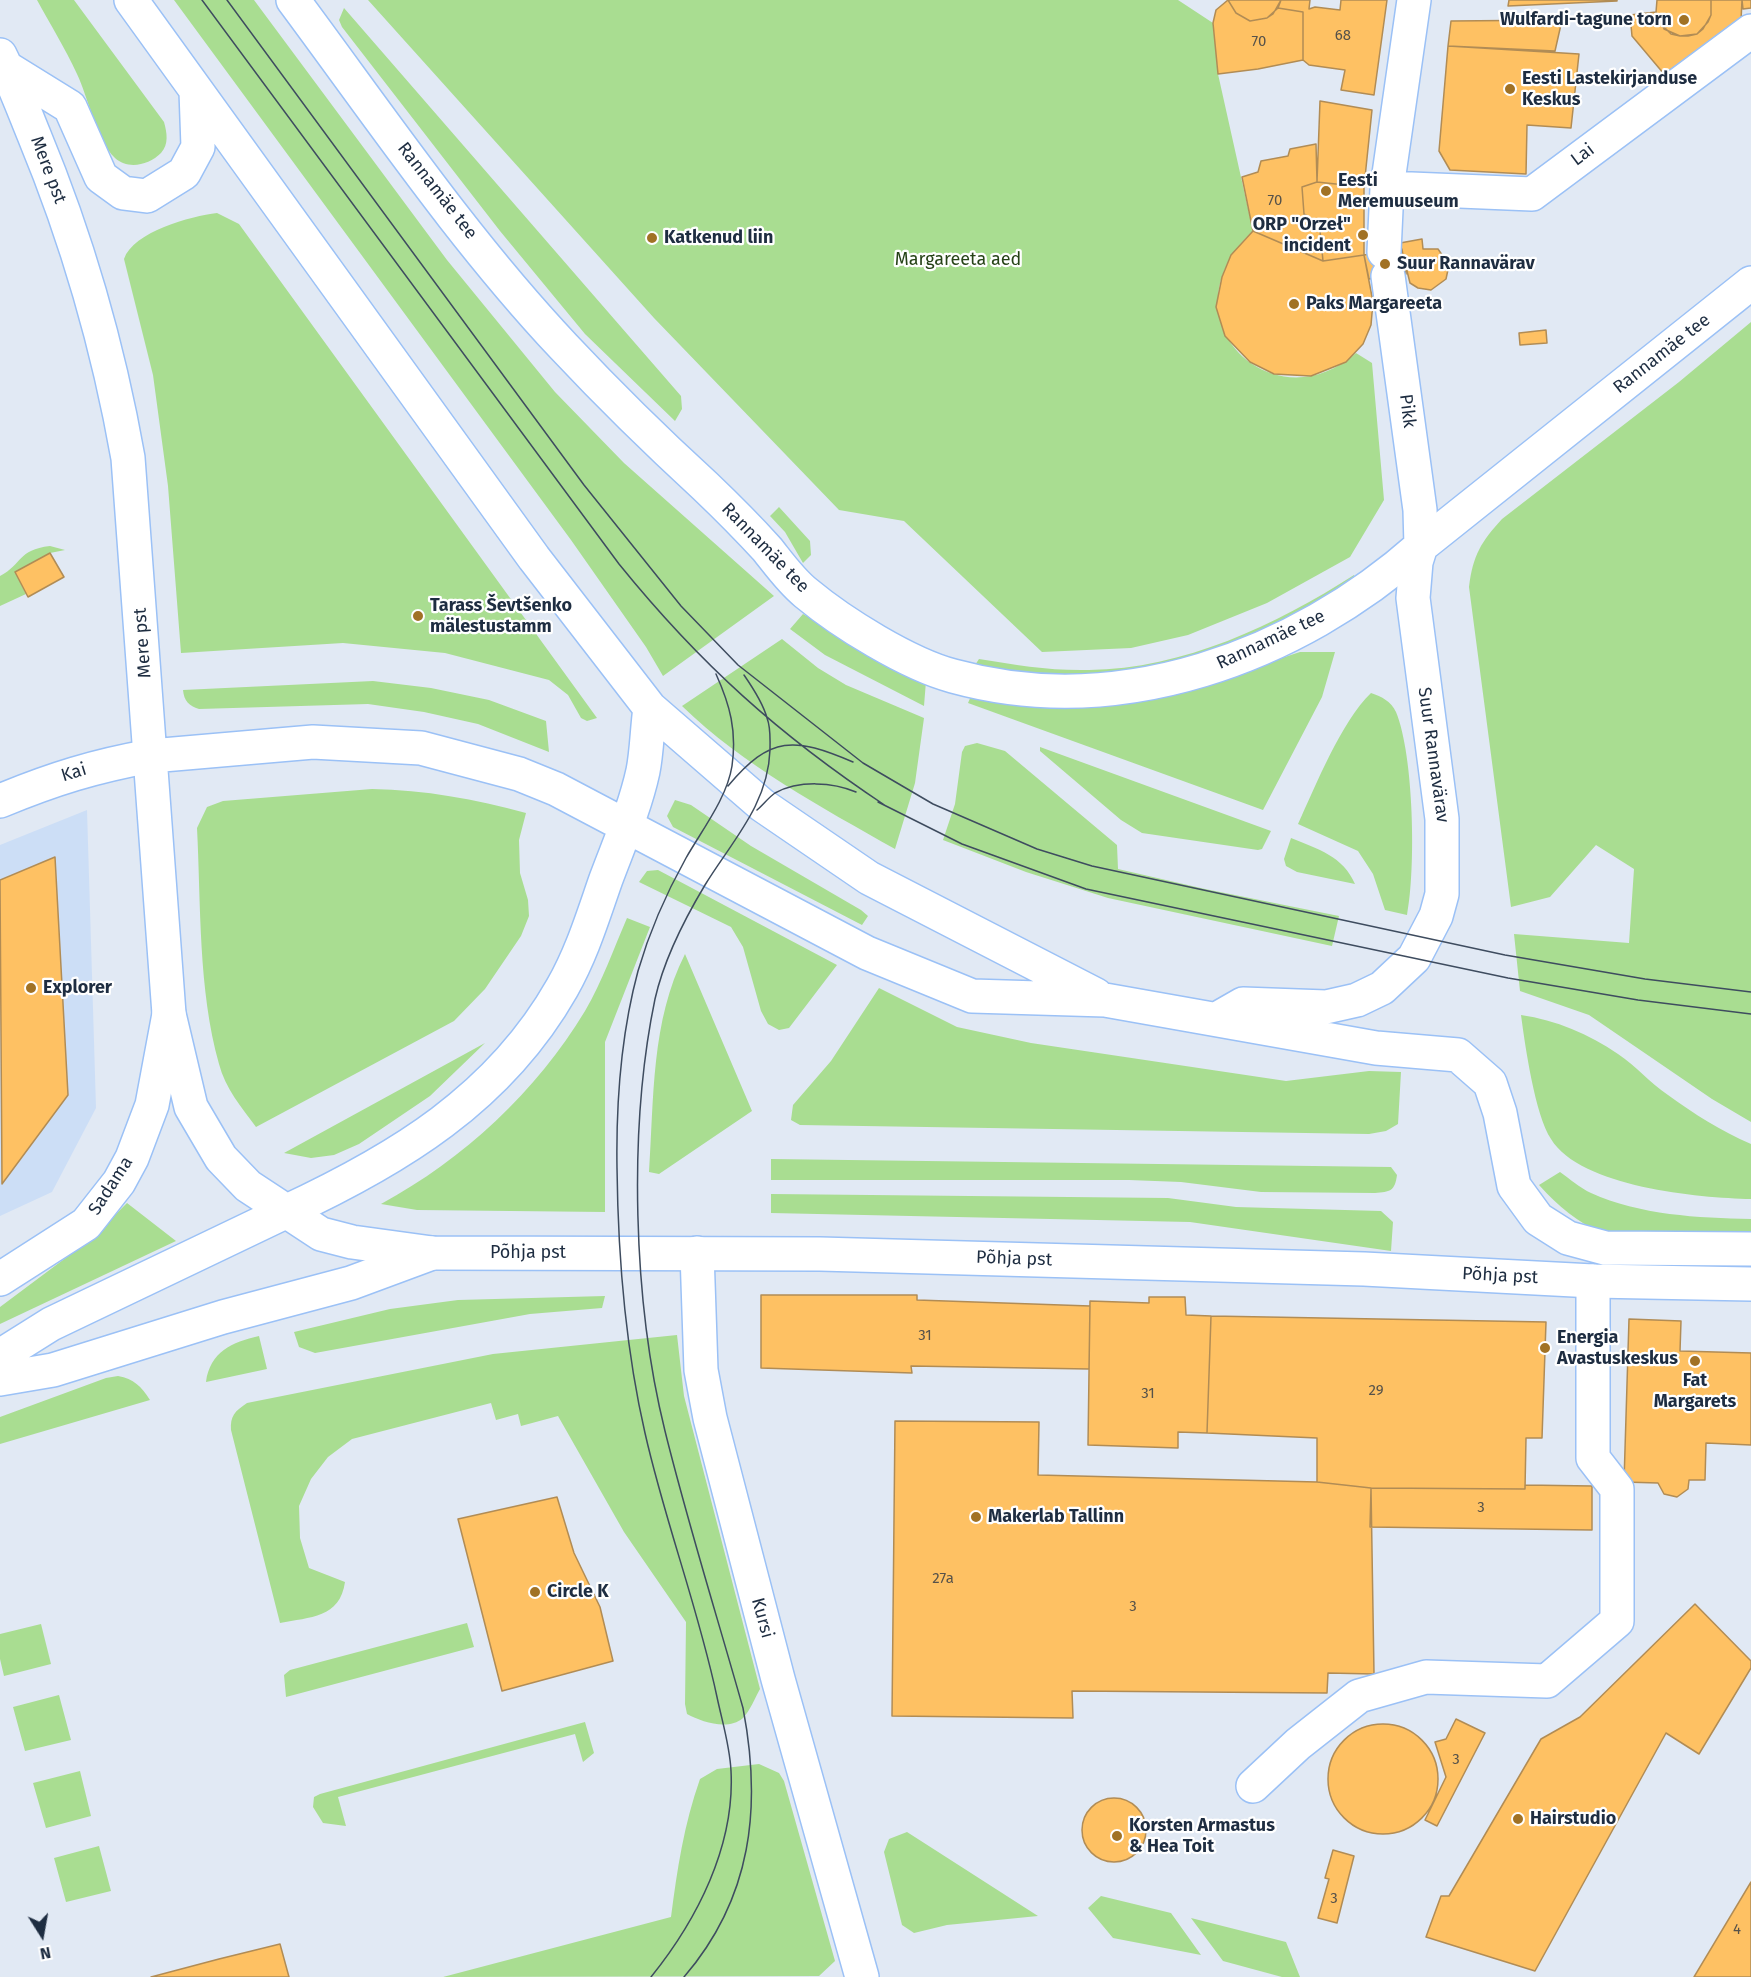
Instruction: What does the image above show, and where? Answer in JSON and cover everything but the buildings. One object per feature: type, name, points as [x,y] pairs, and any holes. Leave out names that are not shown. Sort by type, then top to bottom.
[{"type":"main road","points":[[131,0],[534,558],[650,708],[762,805],[868,878],[1105,1000],[1213,1021],[1376,1048],[1458,1055],[1490,1083],[1500,1113],[1514,1186],[1538,1218],[1568,1238],[1605,1248],[1751,1249]]},
{"type":"main road","name":"Rannamäe tee","points":[[294,0],[420,171],[514,290],[563,346],[669,453],[738,518],[805,592],[870,637],[950,675],[1021,687],[1077,690],[1142,686],[1213,667],[1285,637],[1371,588],[1751,283]]},
{"type":"main road","name":"Pikk","points":[[1414,0],[1387,188],[1386,264],[1420,510],[1421,546]]},
{"type":"main road","name":"Lai","points":[[1387,188],[1532,194],[1751,31]]},
{"type":"main road","points":[[3,62],[70,107],[101,177],[123,193],[147,196],[184,173],[198,147],[196,91]]},
{"type":"main road","name":"Mere pst","points":[[3,62],[53,181],[88,279],[113,375],[128,458],[169,1014],[191,1107],[221,1158],[248,1186],[285,1212]]},
{"type":"main road","name":"Suur Rannavärav","points":[[1213,1021],[1243,1004],[1326,1006],[1357,1000],[1382,988],[1414,958],[1436,916],[1442,894],[1442,819],[1413,598],[1416,562],[1421,546]]},
{"type":"main road","points":[[0,1356],[51,1324],[392,1158],[451,1118],[490,1083],[524,1043],[562,988],[590,928],[643,771],[650,708]]},
{"type":"main road","name":"Kai","points":[[0,801],[50,780],[98,765],[151,756],[313,741],[420,748],[519,774],[556,789],[867,953],[972,996],[1105,1000]]},
{"type":"main road","name":"Sadama","points":[[0,1279],[86,1224],[119,1182],[132,1158],[152,1105],[169,1014]]},
{"type":"main road","name":"Põhja pst","points":[[285,1212],[321,1234],[352,1242],[432,1253],[820,1254],[1352,1269],[1593,1281],[1751,1284]]},
{"type":"main road","points":[[0,1379],[52,1370],[223,1317],[351,1283],[432,1253]]},
{"type":"main road","name":"Kursi","points":[[697,1253],[701,1370],[710,1418],[778,1679],[862,1977]]},
{"type":"main road","points":[[1253,1786],[1298,1744],[1359,1696],[1426,1677],[1547,1682],[1617,1621],[1617,1489],[1593,1458],[1593,1281]]},
{"type":"shaded area","points":[[87,810],[96,1108],[52,1192],[0,1216],[0,845]]},
{"type":"green space","points":[[37,0],[74,0],[164,122],[166,142],[164,150],[151,161],[126,164],[115,158],[109,150],[98,130],[77,74]]},
{"type":"green space","points":[[174,0],[254,0],[447,260],[555,392],[624,463],[774,596],[663,676],[646,647],[571,540]]},
{"type":"green space","name":"Margareeta aed","points":[[368,0],[1178,0],[1213,23],[1218,74],[1253,231],[1227,264],[1218,297],[1223,327],[1238,352],[1262,370],[1291,377],[1324,373],[1356,353],[1372,363],[1384,500],[1350,557],[1267,603],[1188,635],[1131,648],[1042,652],[904,521],[839,510],[654,318]]},
{"type":"green space","points":[[344,8],[681,396],[682,409],[675,421],[585,334],[500,231],[342,27],[339,20]]},
{"type":"green space","points":[[217,213],[239,224],[597,718],[587,721],[581,718],[568,695],[549,680],[445,653],[343,643],[181,653],[168,486],[153,375],[124,259],[130,249],[151,233],[179,222]]},
{"type":"green space","points":[[1751,322],[1751,1122],[1712,1099],[1589,1015],[1520,991],[1514,934],[1629,943],[1634,869],[1596,845],[1550,897],[1511,907],[1469,587],[1479,550],[1502,519],[1679,382]]},
{"type":"green space","points":[[779,507],[810,541],[811,555],[803,563],[785,532],[770,516]]},
{"type":"green space","points":[[50,546],[65,550],[50,553],[15,572],[26,594],[0,606],[0,576],[26,554]]},
{"type":"green space","points":[[1354,575],[1355,582],[1332,597],[1211,654],[1112,675],[1019,674],[975,665],[979,659],[1047,669],[1089,670],[1124,668],[1159,662],[1194,653],[1261,627]]},
{"type":"green space","points":[[803,614],[926,681],[924,706],[825,655],[790,629]]},
{"type":"green space","points":[[782,639],[818,668],[846,685],[924,718],[915,783],[895,849],[757,767],[706,728],[682,706]]},
{"type":"green space","points":[[1300,652],[1335,652],[1322,697],[1263,810],[968,703],[971,696],[1169,695]]},
{"type":"green space","points":[[373,681],[431,688],[489,700],[546,721],[549,752],[478,724],[424,712],[368,704],[199,709],[188,702],[183,690]]},
{"type":"green space","points":[[1371,693],[1386,700],[1394,708],[1407,756],[1412,813],[1412,870],[1407,915],[1385,910],[1373,874],[1358,851],[1298,824],[1339,737],[1349,720]]},
{"type":"green space","points":[[977,743],[1005,751],[1117,845],[1118,869],[1339,916],[1332,946],[1108,898],[1026,872],[943,840],[955,804],[962,752],[965,746]]},
{"type":"green space","points":[[1040,747],[1271,831],[1262,849],[1258,850],[1142,833],[1121,820],[1040,751]]},
{"type":"green space","points":[[372,789],[450,796],[526,813],[519,840],[520,873],[528,900],[529,916],[521,936],[485,989],[454,1021],[256,1127],[225,1081],[212,1035],[204,977],[197,828],[207,807],[223,801]]},
{"type":"green space","points":[[675,800],[691,805],[751,846],[868,916],[862,925],[673,827],[667,816]]},
{"type":"green space","points":[[1291,838],[1337,860],[1350,874],[1355,884],[1297,872],[1286,866],[1284,859]]},
{"type":"green space","points":[[658,870],[837,965],[789,1028],[779,1030],[768,1024],[761,1011],[743,947],[731,927],[639,882],[647,871]]},
{"type":"green space","points":[[627,918],[650,927],[605,1042],[605,1212],[417,1210],[381,1204],[412,1186],[469,1145],[521,1096],[566,1041],[585,1011]]},
{"type":"green space","points":[[685,954],[752,1111],[659,1174],[649,1172],[656,1060],[666,1006]]},
{"type":"green space","points":[[879,988],[957,1027],[1031,1043],[1286,1081],[1369,1071],[1401,1072],[1398,1124],[1386,1131],[1369,1134],[800,1125],[791,1120],[793,1105],[831,1061]]},
{"type":"green space","points":[[1521,1015],[1559,1024],[1596,1040],[1625,1059],[1661,1090],[1688,1109],[1718,1128],[1751,1144],[1751,1199],[1702,1196],[1642,1187],[1613,1179],[1587,1168],[1566,1155],[1551,1139],[1540,1114]]},
{"type":"green space","points":[[485,1043],[430,1096],[359,1144],[334,1155],[311,1158],[284,1153]]},
{"type":"green space","points":[[771,1159],[1391,1167],[1397,1175],[1391,1190],[1375,1193],[1261,1192],[1181,1182],[1129,1180],[771,1180]]},
{"type":"green space","points":[[1560,1172],[1591,1193],[1649,1211],[1711,1218],[1751,1219],[1751,1240],[1604,1234],[1569,1213],[1539,1185]]},
{"type":"green space","points":[[771,1194],[1168,1198],[1236,1207],[1381,1211],[1393,1222],[1391,1251],[1190,1222],[771,1213]]},
{"type":"green space","points":[[127,1203],[176,1241],[0,1324],[0,1307],[91,1239]]},
{"type":"green space","points":[[605,1296],[602,1308],[530,1314],[315,1353],[299,1347],[294,1332],[390,1309],[458,1300]]},
{"type":"green space","points":[[677,1335],[684,1396],[760,1689],[743,1718],[723,1725],[700,1720],[687,1714],[685,1704],[686,1622],[624,1532],[558,1416],[521,1426],[518,1414],[496,1420],[491,1403],[352,1439],[328,1457],[311,1479],[299,1506],[300,1538],[309,1568],[345,1582],[342,1594],[337,1603],[322,1614],[280,1623],[231,1430],[232,1417],[247,1403],[493,1354]]},
{"type":"green space","points":[[259,1336],[267,1369],[206,1382],[208,1372],[217,1356],[231,1345]]},
{"type":"green space","points":[[118,1376],[137,1384],[150,1400],[0,1444],[0,1417],[106,1378]]},
{"type":"green space","points":[[467,1623],[474,1647],[286,1697],[284,1675],[290,1670]]},
{"type":"green space","points":[[41,1624],[51,1664],[4,1676],[0,1659],[0,1634]]},
{"type":"green space","points":[[59,1695],[71,1740],[25,1751],[13,1707]]},
{"type":"green space","points":[[585,1722],[594,1753],[583,1762],[575,1734],[338,1797],[346,1826],[323,1823],[313,1807],[314,1797],[320,1794]]},
{"type":"green space","points":[[759,1764],[779,1773],[784,1781],[835,1961],[819,1976],[443,1977],[671,1917],[682,1847],[700,1779],[717,1769]]},
{"type":"green space","points":[[80,1771],[91,1816],[46,1828],[33,1783]]},
{"type":"green space","points":[[907,1832],[1038,1916],[947,1925],[914,1933],[902,1925],[884,1852],[889,1839]]},
{"type":"green space","points":[[99,1846],[111,1891],[66,1902],[54,1858]]},
{"type":"green space","points":[[1101,1896],[1171,1913],[1201,1955],[1113,1938],[1088,1908]]},
{"type":"green space","points":[[1191,1918],[1286,1942],[1300,1977],[1282,1977],[1223,1961]]},
{"type":"tram line","points":[[202,0],[619,564],[649,600],[711,666],[776,725],[886,806]]},
{"type":"tram line","points":[[227,0],[584,485],[681,606],[738,665],[863,763],[933,804],[1037,849],[1092,866],[1505,955],[1645,979],[1751,992]]},
{"type":"tram line","points":[[651,1977],[668,1955],[698,1907],[710,1881],[727,1827],[731,1799],[731,1771],[727,1743],[701,1630],[653,1466],[632,1367],[619,1235],[617,1119],[627,1019],[642,957],[665,899],[719,802],[732,766],[733,730],[725,697],[716,674]]},
{"type":"tram line","points":[[684,1977],[707,1947],[725,1916],[738,1883],[751,1816],[749,1745],[743,1708],[683,1501],[654,1381],[641,1272],[638,1159],[646,1050],[655,999],[664,969],[682,926],[697,898],[756,805],[768,770],[770,750],[768,722],[760,701],[744,675]]},
{"type":"tram line","points":[[728,786],[757,757],[771,749],[784,746],[799,745],[815,748],[853,762]]},
{"type":"tram line","points":[[757,810],[775,793],[805,784],[827,784],[856,792]]},
{"type":"tram line","points":[[878,802],[962,844],[1086,889],[1508,978],[1638,1000],[1751,1014]]},
{"type":"place","name":"Wulfardi-tagune torn","points":[[1684,20]]},
{"type":"place","name":"Eesti Lastekirjanduse Keskus","points":[[1510,89]]},
{"type":"place","name":"Eesti Meremuuseum","points":[[1326,191]]},
{"type":"place","name":"ORP \"Orzeł\" incident","points":[[1363,235]]},
{"type":"place","name":"Katkenud liin","points":[[652,238]]},
{"type":"place","name":"Suur Rannavärav","points":[[1385,264]]},
{"type":"place","name":"Paks Margareeta","points":[[1294,304]]},
{"type":"place","name":"Tarass Ševtšenko mälestustamm","points":[[418,616]]},
{"type":"place","name":"Explorer","points":[[31,988]]},
{"type":"place","name":"Energia Avastuskeskus","points":[[1545,1348]]},
{"type":"place","name":"Fat Margarets","points":[[1695,1361]]},
{"type":"place","name":"Makerlab Tallinn","points":[[976,1517]]},
{"type":"place","name":"Circle K","points":[[535,1592]]},
{"type":"place","name":"Hairstudio","points":[[1518,1819]]},
{"type":"place","name":"Korsten Armastus & Hea Toit","points":[[1117,1836]]}]
